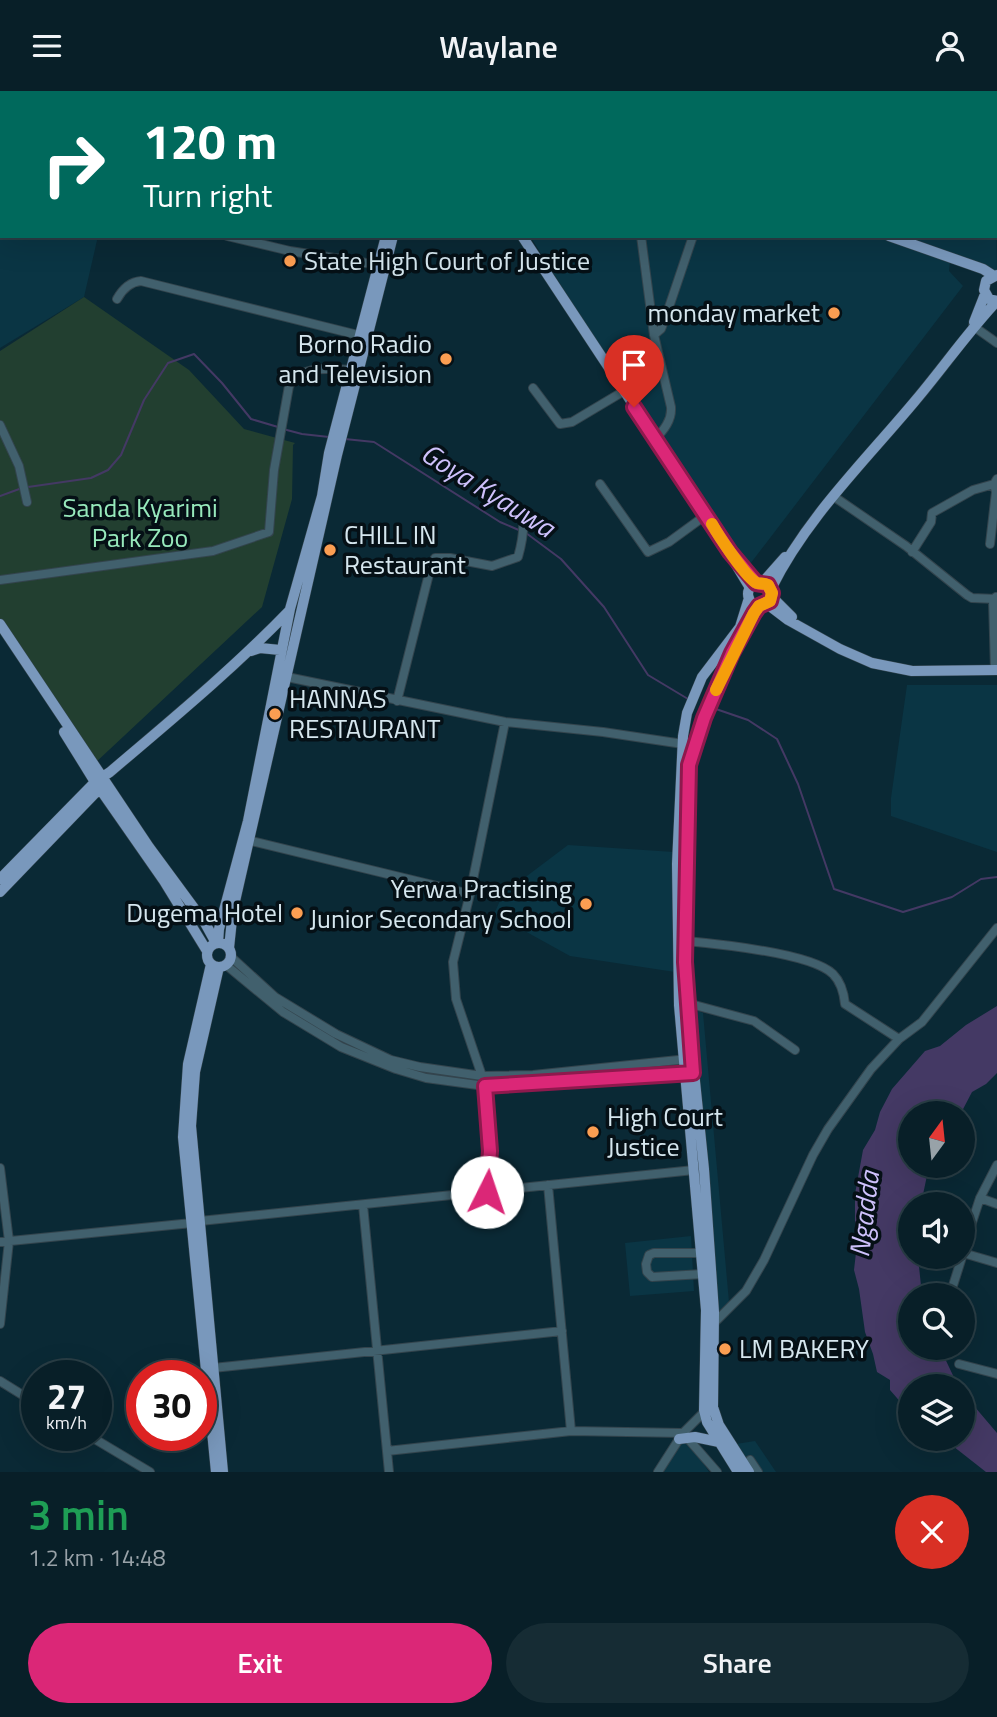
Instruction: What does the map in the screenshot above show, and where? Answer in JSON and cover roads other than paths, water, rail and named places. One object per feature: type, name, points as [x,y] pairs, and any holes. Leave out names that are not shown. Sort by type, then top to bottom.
[{"type":"main road","points":[[348,396],[358,335],[386,238]]},
{"type":"main road","points":[[207,951],[217,943],[248,821],[290,609],[348,396],[373,321],[393,238]]},
{"type":"main road","points":[[523,238],[730,552],[761,593],[788,620],[840,649],[893,669],[932,672],[996,670]]},
{"type":"main road","points":[[895,238],[995,275],[984,285],[985,294],[972,327]]},
{"type":"main road","points":[[738,1472],[707,1422],[713,1324],[704,1169],[679,1005],[677,883],[682,744],[687,713],[702,677],[833,496],[916,400],[972,327],[997,301],[989,299],[985,294]]},
{"type":"main road","points":[[212,1360],[183,1137],[188,1064],[223,960],[287,677],[333,454]]},
{"type":"main road","points":[[688,1059],[686,941],[689,765],[717,686],[761,593]]},
{"type":"main road","points":[[0,879],[103,780],[250,651],[290,609]]},
{"type":"main road","points":[[0,624],[103,780],[207,951],[207,957],[223,960]]},
{"type":"main road","points":[[0,635],[205,923],[223,960]]},
{"type":"main road","points":[[250,651],[260,648],[280,650]]},
{"type":"main road","points":[[0,892],[103,780]]},
{"type":"main road","points":[[205,923],[217,925],[222,920]]},
{"type":"main road","points":[[690,1074],[694,1170],[706,1310],[708,1409],[749,1472]]},
{"type":"main road","points":[[196,1222],[216,1472]]},
{"type":"main road","points":[[217,1410],[223,1472]]},
{"type":"main road","points":[[683,1437],[719,1442]]},
{"type":"street","points":[[235,238],[290,251],[379,265]]},
{"type":"street","points":[[641,238],[654,335],[672,416],[655,439]]},
{"type":"street","points":[[654,335],[661,329],[692,238]]},
{"type":"street","points":[[117,299],[133,281],[141,281],[358,335]]},
{"type":"street","points":[[972,327],[997,344]]},
{"type":"street","points":[[0,580],[213,551],[269,532],[274,470],[289,386],[294,378],[319,368],[351,370]]},
{"type":"street","points":[[533,388],[561,425],[572,422],[624,391]]},
{"type":"street","points":[[0,425],[21,474],[27,500]]},
{"type":"street","points":[[912,552],[930,522],[932,513],[973,490],[996,482],[990,544]]},
{"type":"street","points":[[600,484],[648,552],[669,542],[706,515]]},
{"type":"street","points":[[833,496],[967,595],[972,598],[996,598],[996,670]]},
{"type":"street","points":[[397,701],[435,558],[492,566],[518,557],[522,545],[523,516]]},
{"type":"street","points":[[287,677],[505,722],[603,732],[682,744]]},
{"type":"street","points":[[482,1076],[454,988],[453,962],[470,894],[505,722]]},
{"type":"street","points":[[251,841],[470,894]]},
{"type":"street","points":[[713,1324],[746,1291],[764,1261],[813,1155],[828,1129],[871,1069],[899,1039],[922,1022],[997,927]]},
{"type":"street","points":[[686,941],[750,948],[819,966],[833,974],[844,994],[845,1004],[899,1039]]},
{"type":"street","points":[[223,960],[243,970],[275,997],[335,1034],[391,1060],[482,1076],[533,1075],[688,1059]]},
{"type":"street","points":[[223,960],[283,1012],[341,1047],[406,1072],[485,1086],[690,1074]]},
{"type":"street","points":[[687,1003],[754,1021],[795,1050]]},
{"type":"street","points":[[485,1086],[490,1151],[487,1192]]},
{"type":"street","points":[[975,1214],[997,1165]]},
{"type":"street","points":[[0,1168],[5,1242],[0,1324]]},
{"type":"street","points":[[5,1242],[694,1170]]},
{"type":"street","points":[[548,1185],[571,1431]]},
{"type":"street","points":[[980,1198],[997,1204]]},
{"type":"street","points":[[363,1205],[389,1472]]},
{"type":"street","points":[[701,1253],[654,1253],[649,1255],[646,1264],[647,1272],[652,1277],[703,1273]]},
{"type":"street","points":[[975,1257],[997,1263]]},
{"type":"street","points":[[217,1368],[562,1331]]},
{"type":"street","points":[[958,1364],[996,1371]]},
{"type":"street","points":[[0,1381],[21,1394]]},
{"type":"street","points":[[657,1472],[708,1409]]},
{"type":"street","points":[[387,1451],[571,1431],[683,1437],[717,1472]]},
{"type":"street","points":[[112,1449],[150,1472]]},
{"type":"street","points":[[750,1460],[758,1472]]},
{"type":"water","name":"Ngadda","points":[[997,1006],[997,1073],[986,1084],[972,1092],[967,1101],[898,1101],[898,1178],[926,1178],[924,1192],[898,1192],[898,1269],[919,1269],[921,1283],[898,1283],[898,1360],[946,1360],[952,1374],[898,1374],[898,1399],[890,1390],[890,1380],[877,1372],[865,1332],[854,1270],[858,1235],[855,1194],[863,1150],[875,1130],[880,1112],[892,1089],[925,1051],[940,1046],[966,1025]]},
{"type":"water","points":[[975,1407],[997,1433],[997,1472],[986,1472],[959,1451],[975,1451]]},
{"type":"waterway","name":"Goya Kyauwa","points":[[28,487],[91,478],[108,470],[121,455],[144,400],[168,363],[194,354],[251,419],[278,427]]},
{"type":"waterway","name":"Goya Kyauwa","points":[[283,429],[329,437]]},
{"type":"waterway","name":"Goya Kyauwa","points":[[345,439],[374,442],[500,522],[521,531]]},
{"type":"waterway","name":"Goya Kyauwa","points":[[0,496],[22,488]]},
{"type":"waterway","name":"Goya Kyauwa","points":[[526,533],[561,559],[604,607],[648,675],[688,699]]},
{"type":"waterway","name":"Goya Kyauwa","points":[[713,708],[748,720],[777,739],[798,784],[834,889],[903,912],[952,897],[981,879],[997,877]]},
{"type":"place","name":"State High Court of Justice","points":[[290,261]]},
{"type":"place","name":"monday market","points":[[834,313]]},
{"type":"place","name":"Borno Radio and Television","points":[[446,359]]},
{"type":"place","name":"CHILL IN Restaurant","points":[[330,550]]},
{"type":"place","name":"HANNAS RESTAURANT","points":[[275,714]]},
{"type":"place","name":"Yerwa Practising Junior Secondary School","points":[[586,904]]},
{"type":"place","name":"Dugema Hotel","points":[[297,913]]},
{"type":"place","name":"High Court Justice","points":[[593,1132]]},
{"type":"place","name":"LM BAKERY","points":[[725,1349]]},
{"type":"park label","name":"Sanda Kyarimi Park Zoo","points":[[140,522]]}]
